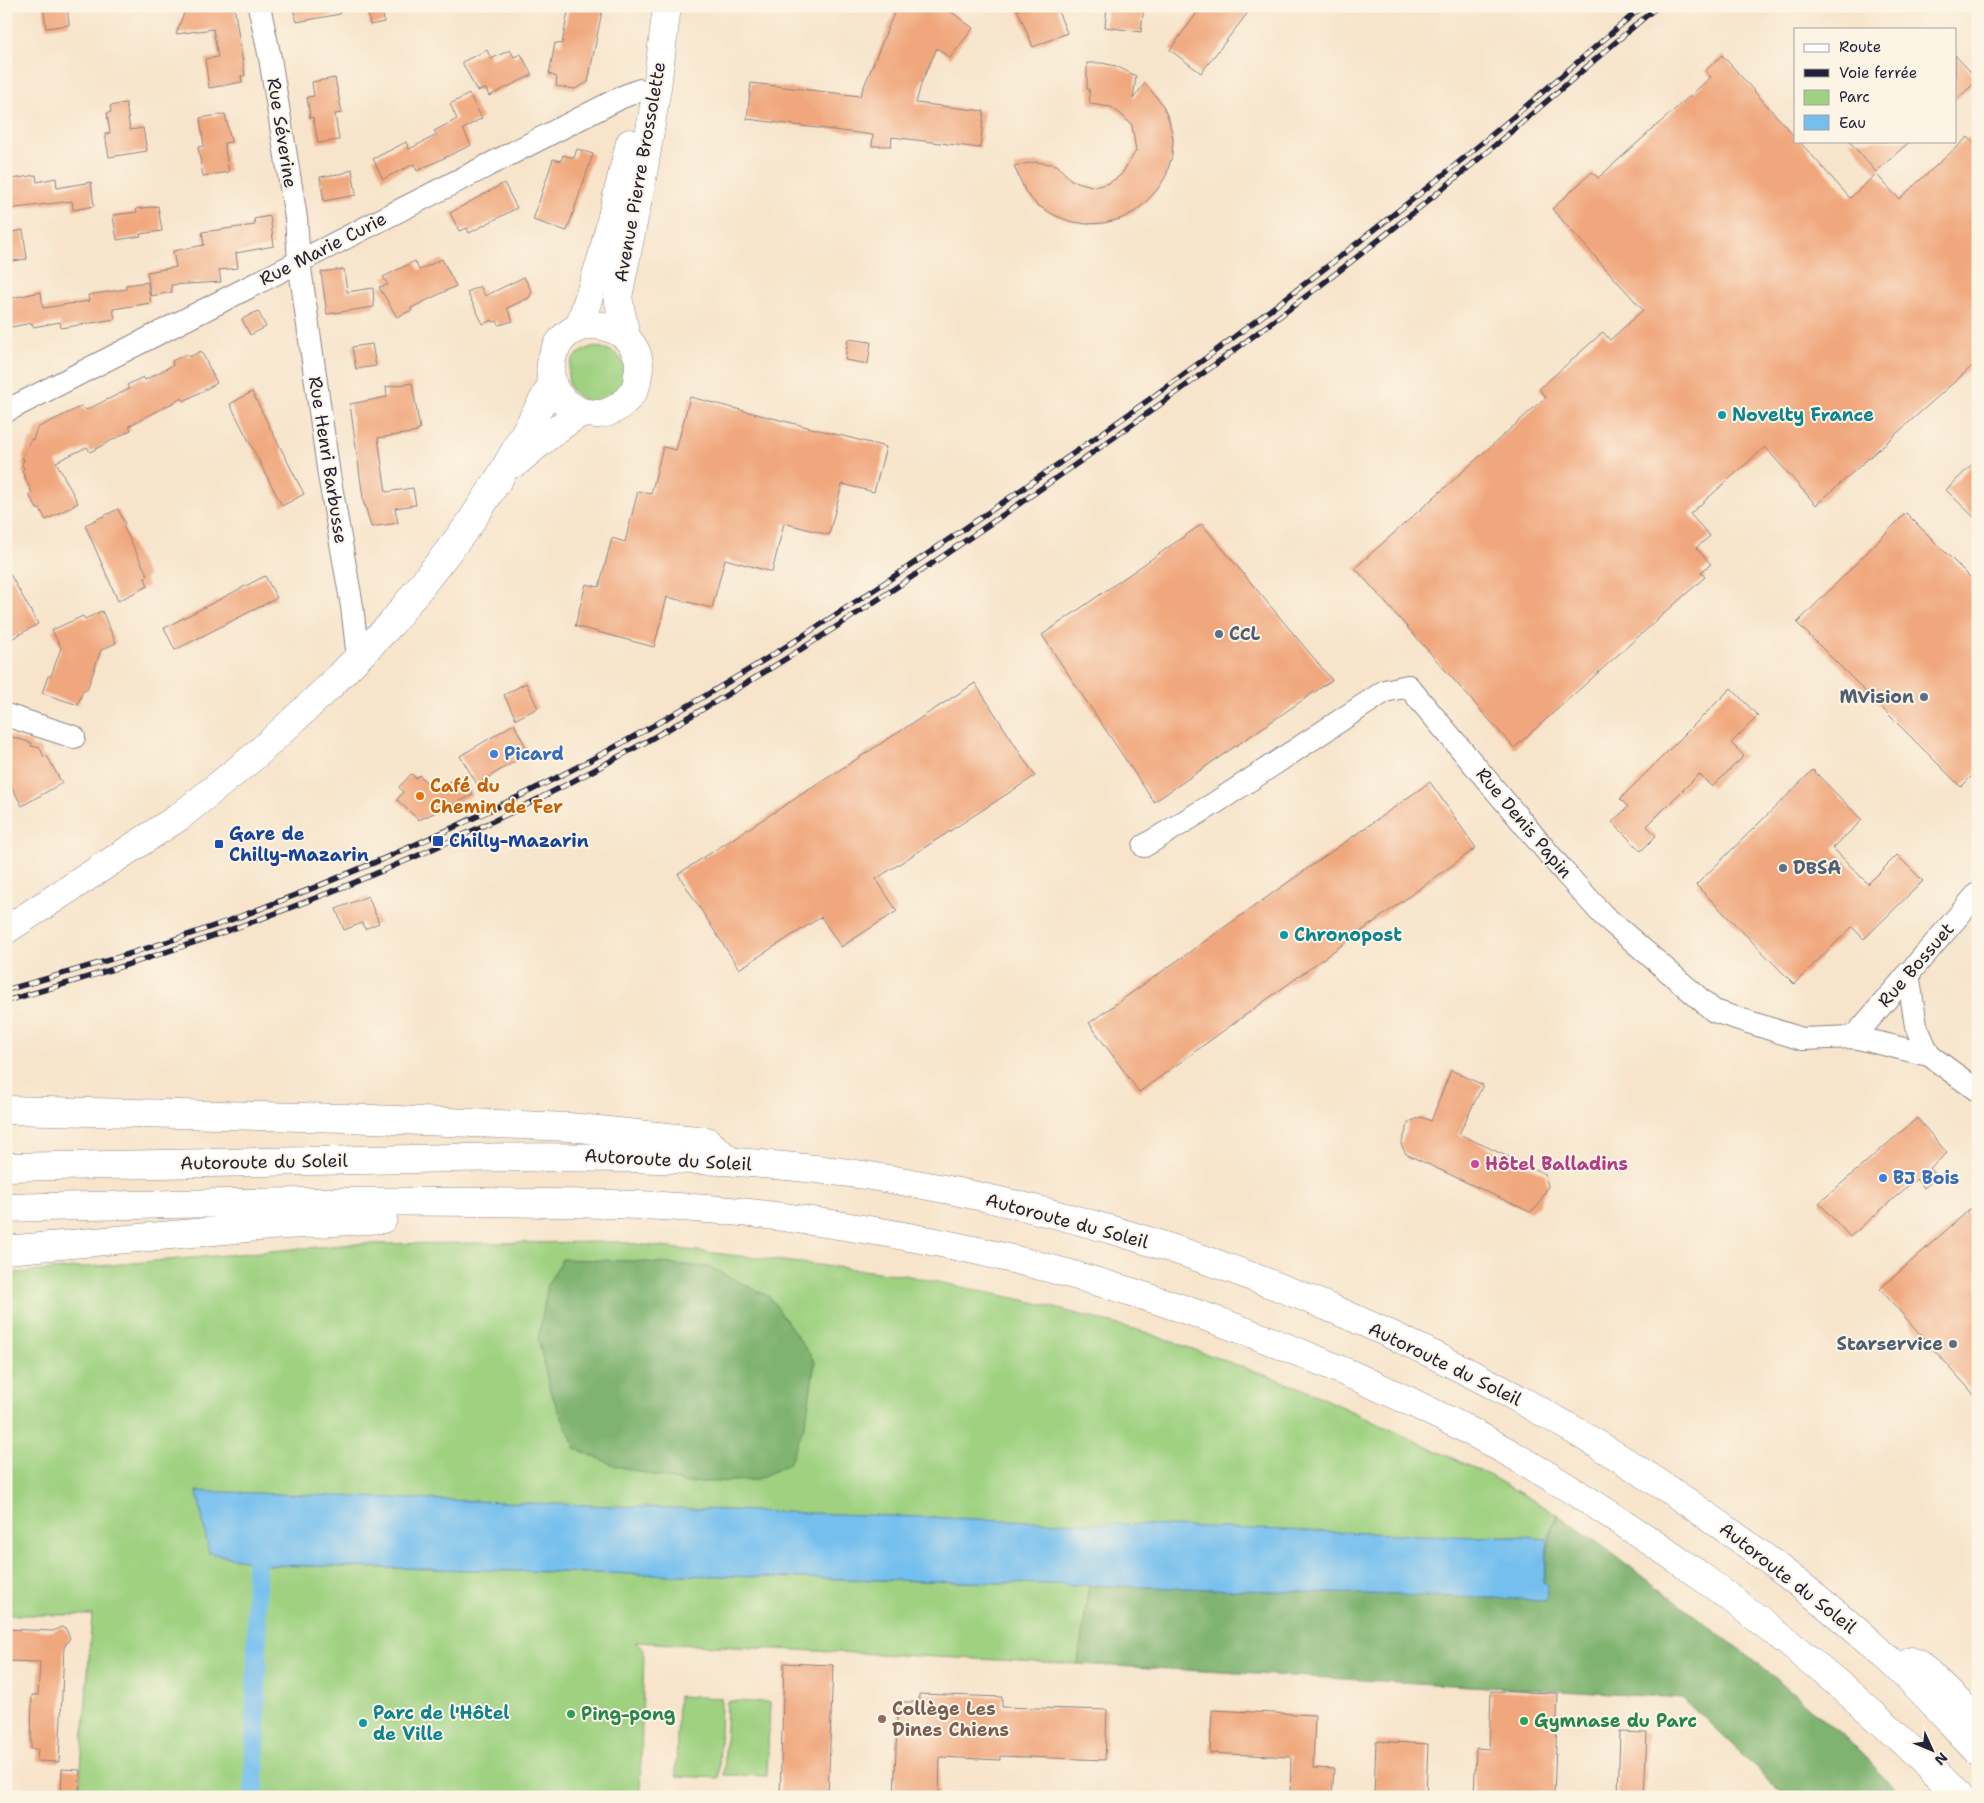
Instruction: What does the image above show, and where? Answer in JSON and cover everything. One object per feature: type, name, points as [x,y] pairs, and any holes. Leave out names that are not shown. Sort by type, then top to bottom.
[{"type":"main road","name":"Avenue Pierre Brossolette","points":[[579,328],[602,257],[626,164],[640,90],[652,6]]},
{"type":"main road","name":"Avenue Pierre Brossolette","points":[[582,412],[603,414],[622,405],[635,388],[640,368],[636,352],[626,337],[618,296],[657,88],[667,6]]},
{"type":"main road","points":[[500,477],[545,438],[582,412],[564,402],[552,384],[550,371],[552,356],[562,339],[579,328],[588,325],[609,327],[626,337]]},
{"type":"main road","points":[[6,930],[179,817],[256,755],[330,687],[391,624],[468,526],[500,477],[552,384]]},
{"type":"main road","points":[[6,1110],[346,1118],[569,1127],[706,1141],[730,1161]]},
{"type":"main road","name":"Autoroute du Soleil","points":[[6,1167],[571,1156],[730,1161],[861,1175],[947,1190],[1090,1225],[1204,1260],[1325,1306],[1486,1382],[1567,1426],[1717,1522],[1792,1578],[1885,1657],[1978,1751]]},
{"type":"main road","points":[[6,1208],[418,1201],[616,1204],[710,1209],[889,1232],[971,1248],[1112,1285],[1188,1310],[1294,1349],[1369,1382],[1460,1426],[1589,1501],[1650,1540],[1728,1595],[1823,1671],[1913,1749],[1959,1797]]},
{"type":"main road","points":[[6,1250],[270,1226],[390,1219],[418,1201]]},
{"type":"main road","points":[[1885,1657],[1917,1662],[1978,1722]]},
{"type":"street","name":"Rue Séverine","points":[[259,6],[270,58],[296,218],[299,260]]},
{"type":"street","name":"Rue Marie Curie","points":[[6,410],[299,260],[622,97],[640,90]]},
{"type":"street","name":"Rue Henri Barbusse","points":[[299,260],[329,475],[352,606],[358,658]]},
{"type":"street","name":"Rue Denis Papin","points":[[1144,846],[1215,803],[1385,691],[1408,686],[1565,873],[1603,915],[1714,1012],[1802,1038],[1854,1037],[1929,1055],[1978,1091]]},
{"type":"street","points":[[6,715],[74,737]]},
{"type":"street","name":"Rue Bossuet","points":[[1854,1037],[1978,893]]},
{"type":"street","name":"Rue Denis Papin","points":[[1908,973],[1916,1026],[1929,1055]]},
{"type":"green space","points":[[591,347],[603,348],[619,356],[625,366],[626,373],[621,393],[598,405],[576,395],[570,387],[568,377],[574,358]]},
{"type":"green space","points":[[619,1242],[904,1275],[1033,1302],[1145,1332],[1301,1388],[1485,1473],[1557,1514],[1548,1539],[1513,1536],[270,1565],[1089,1585],[1078,1664],[635,1642],[644,1649],[640,1797],[79,1797],[92,1615],[6,1615],[6,1274],[352,1244]]},
{"type":"green space","points":[[562,1259],[635,1261],[709,1267],[770,1297],[815,1362],[806,1421],[789,1464],[755,1480],[685,1483],[616,1466],[576,1449],[550,1391],[538,1339],[548,1284]]},
{"type":"green space","points":[[1557,1514],[1751,1658],[1848,1740],[1904,1797],[1787,1797],[1683,1698],[1078,1664],[1089,1585],[1520,1599],[1545,1602],[1546,1557]]},
{"type":"green space","points":[[678,1696],[721,1698],[719,1778],[676,1776]]},
{"type":"green space","points":[[727,1701],[770,1702],[767,1776],[724,1775]]},
{"type":"water","points":[[197,1491],[1478,1537],[1513,1536],[1548,1539],[1544,1582],[1548,1585],[1546,1602],[1520,1599],[1089,1585],[270,1565],[209,1553]]},
{"type":"building","points":[[43,6],[67,6],[69,25],[46,28]]},
{"type":"building","points":[[193,6],[234,6],[245,76],[241,76],[242,82],[209,88],[205,59],[218,57],[213,29],[176,34],[186,8]]},
{"type":"building","points":[[292,6],[339,6],[340,14],[297,22]]},
{"type":"building","points":[[569,6],[603,6],[588,82],[575,89],[556,86],[557,77],[549,74],[555,43],[562,44]]},
{"type":"building","points":[[897,6],[943,6],[973,28],[950,58],[937,48],[922,81],[916,103],[984,111],[980,148],[892,137],[891,146],[872,146],[873,135],[747,119],[751,83],[860,96]]},
{"type":"building","points":[[1016,6],[1056,6],[1067,33],[1033,47]]},
{"type":"building","points":[[1107,6],[1144,6],[1141,32],[1105,27]]},
{"type":"building","points":[[1202,6],[1253,6],[1201,73],[1170,50]]},
{"type":"building","points":[[382,7],[384,22],[370,25],[367,9]]},
{"type":"building","points":[[487,50],[491,59],[510,50],[514,57],[521,54],[532,75],[489,96],[486,89],[477,91],[462,62]]},
{"type":"building","name":"Novelty France","points":[[1722,55],[1794,136],[1794,142],[1800,142],[1850,198],[1876,174],[1899,199],[1968,137],[1978,148],[1978,361],[1816,505],[1765,447],[1690,514],[1710,536],[1696,548],[1711,564],[1701,572],[1705,577],[1514,748],[1355,568],[1546,397],[1539,389],[1603,332],[1610,340],[1643,310],[1552,209],[1592,172],[1598,178],[1711,77],[1705,71]]},
{"type":"building","points":[[1956,56],[1978,80],[1956,100]]},
{"type":"building","points":[[1087,63],[1102,63],[1116,66],[1136,76],[1133,99],[1145,83],[1162,104],[1169,120],[1173,139],[1172,156],[1166,176],[1145,203],[1134,212],[1120,219],[1104,223],[1086,224],[1069,221],[1037,205],[1026,193],[1014,166],[1036,162],[1057,165],[1071,180],[1095,187],[1109,183],[1121,175],[1136,151],[1132,125],[1111,107],[1090,104],[1089,89],[1087,89]]},
{"type":"building","points":[[335,78],[342,113],[335,114],[339,140],[318,143],[313,117],[310,118],[307,97],[314,96],[312,82]]},
{"type":"building","points":[[469,94],[482,118],[463,129],[471,145],[417,171],[414,164],[383,179],[373,159],[406,142],[409,149],[437,135],[434,131],[457,119],[450,104]]},
{"type":"building","points":[[126,103],[130,130],[143,128],[147,151],[109,157],[105,134],[110,133],[107,113],[111,112],[110,106]]},
{"type":"building","points":[[225,114],[231,142],[224,143],[229,172],[203,176],[198,147],[204,146],[200,118]]},
{"type":"building","points":[[1850,142],[1909,142],[1876,172]]},
{"type":"building","points":[[577,149],[593,154],[567,231],[533,220],[553,159],[561,161],[563,155],[574,158]]},
{"type":"building","points":[[352,169],[356,195],[324,201],[320,177],[344,173]]},
{"type":"building","points":[[36,175],[37,182],[56,178],[57,188],[91,182],[94,206],[73,210],[72,201],[8,209],[6,180]]},
{"type":"building","points":[[504,183],[517,208],[469,233],[467,228],[459,231],[450,213]]},
{"type":"building","points":[[158,206],[162,231],[117,240],[113,215],[137,212],[136,209]]},
{"type":"building","points":[[270,216],[274,246],[236,253],[238,268],[219,270],[221,282],[171,285],[172,292],[151,296],[147,272],[176,267],[173,251],[204,245],[202,232],[255,225],[254,219]]},
{"type":"building","points":[[23,230],[27,259],[6,262],[6,233]]},
{"type":"building","points":[[442,259],[456,286],[397,317],[379,287],[388,285],[383,277],[415,261],[419,270]]},
{"type":"building","points":[[344,269],[347,292],[373,288],[374,307],[327,314],[321,272]]},
{"type":"building","points":[[524,277],[532,292],[529,298],[507,308],[513,321],[499,325],[497,321],[493,322],[492,320],[483,324],[467,292],[480,286],[485,296]]},
{"type":"building","points":[[147,282],[151,303],[113,309],[115,319],[61,328],[60,322],[33,327],[32,323],[6,328],[6,299],[41,292],[43,308],[89,301],[88,295],[126,289],[126,285]]},
{"type":"building","points":[[258,311],[266,327],[250,335],[242,319]]},
{"type":"building","points":[[848,339],[871,342],[868,364],[845,360]]},
{"type":"building","points":[[372,344],[376,366],[356,369],[352,347]]},
{"type":"building","points":[[201,351],[217,383],[184,401],[182,398],[129,426],[131,430],[90,452],[87,447],[56,462],[78,503],[46,520],[29,495],[32,493],[22,471],[24,459],[22,458],[31,439],[33,440],[37,428],[82,406],[86,410],[129,389],[127,385],[143,377],[145,380],[173,365],[172,361],[186,354],[189,357]]},
{"type":"building","points":[[412,383],[420,429],[417,429],[417,432],[378,438],[386,492],[413,488],[416,505],[395,508],[398,523],[371,527],[364,505],[350,404],[387,397],[386,387]]},
{"type":"building","points":[[252,392],[304,494],[282,506],[230,404]]},
{"type":"building","points":[[690,397],[886,447],[874,492],[842,484],[829,535],[784,523],[772,572],[725,559],[712,608],[667,597],[654,647],[575,626],[586,584],[599,587],[612,538],[625,542],[638,491],[651,494],[663,447],[676,450]]},
{"type":"building","points":[[1978,459],[1978,521],[1946,490]]},
{"type":"building","points":[[118,509],[125,524],[123,526],[148,576],[145,578],[148,586],[118,601],[85,525]]},
{"type":"building","name":"MVision","points":[[1906,513],[1978,585],[1978,770],[1961,787],[1797,623]]},
{"type":"building","points":[[1202,524],[1332,680],[1154,802],[1042,635]]},
{"type":"building","points":[[6,567],[38,624],[6,642]]},
{"type":"building","points":[[265,576],[277,598],[175,650],[164,628]]},
{"type":"building","points":[[102,611],[116,643],[101,650],[87,690],[83,690],[78,705],[42,693],[48,676],[51,676],[61,648],[52,630],[83,616],[85,619]]},
{"type":"building","points":[[526,683],[538,708],[516,719],[504,695]]},
{"type":"building","points":[[975,683],[1035,776],[876,879],[897,911],[841,947],[821,917],[739,969],[678,874]]},
{"type":"building","points":[[1731,688],[1758,716],[1731,743],[1744,756],[1712,787],[1699,774],[1647,826],[1656,836],[1641,851],[1612,822],[1628,807],[1620,799]]},
{"type":"building","name":"Picard","points":[[514,724],[529,753],[477,784],[460,756]]},
{"type":"building","points":[[6,735],[32,743],[31,746],[40,748],[44,757],[47,756],[62,783],[22,806],[9,782],[6,781]]},
{"type":"building","name":"DBSA","points":[[1813,770],[1862,820],[1833,848],[1868,884],[1897,855],[1923,881],[1864,939],[1852,927],[1794,984],[1696,885]]},
{"type":"building","name":"Café du Chemin de Fer","points":[[411,774],[416,778],[419,775],[433,789],[463,776],[473,795],[419,820],[397,800],[403,792],[399,787]]},
{"type":"building","name":"Chronopost","points":[[1430,782],[1476,848],[1139,1092],[1089,1023]]},
{"type":"building","points":[[368,896],[379,923],[365,929],[362,923],[344,930],[336,909]]},
{"type":"building","name":"Hôtel Balladins","points":[[1451,1070],[1483,1085],[1459,1134],[1545,1174],[1548,1186],[1538,1206],[1530,1212],[1406,1154],[1401,1145],[1409,1122],[1421,1117],[1431,1121]]},
{"type":"building","name":"BJ Bois","points":[[1917,1118],[1947,1153],[1930,1168],[1938,1177],[1924,1188],[1916,1179],[1850,1237],[1819,1203]]},
{"type":"building","name":"Starservice","points":[[1978,1202],[1978,1399],[1880,1289]]},
{"type":"building","points":[[61,1627],[66,1629],[70,1638],[64,1647],[59,1762],[37,1761],[38,1749],[31,1749],[32,1695],[38,1695],[40,1662],[6,1661],[6,1629],[53,1631]]},
{"type":"building","points":[[784,1663],[833,1665],[828,1797],[780,1797]]},
{"type":"building","name":"Gymnase du Parc","points":[[1491,1691],[1558,1693],[1554,1797],[1474,1797],[1476,1748],[1489,1749]]},
{"type":"building","points":[[919,1694],[1002,1697],[1002,1707],[1107,1710],[1105,1760],[1000,1756],[1000,1760],[940,1757],[939,1797],[894,1797],[898,1702],[919,1702]]},
{"type":"building","points":[[1212,1710],[1315,1715],[1313,1768],[1334,1769],[1332,1797],[1290,1797],[1291,1757],[1210,1753]]},
{"type":"building","points":[[1620,1732],[1647,1733],[1644,1797],[1618,1797]]},
{"type":"building","points":[[1376,1741],[1428,1744],[1426,1797],[1374,1797]]},
{"type":"building","points":[[62,1769],[80,1770],[79,1797],[61,1797]]},
{"type":"waterway","points":[[254,1797],[257,1650],[256,1563]]},
{"type":"railway","points":[[6,990],[201,931],[376,862],[522,795],[579,766],[635,736],[746,671],[908,567],[1134,411],[1247,328],[1442,176],[1643,6]]},
{"type":"railway","points":[[6,1001],[137,962],[202,940],[331,892],[394,866],[578,779],[695,714],[810,644],[922,570],[1091,454],[1257,333],[1449,183],[1658,6]]},
{"type":"place","name":"Novelty France","points":[[1722,415]]},
{"type":"place","name":"CCL","points":[[1219,634]]},
{"type":"place","name":"MVision","points":[[1924,697]]},
{"type":"place","name":"Picard","points":[[494,754]]},
{"type":"place","name":"Café du Chemin de Fer","points":[[420,796]]},
{"type":"place","name":"Chilly-Mazarin","points":[[438,841]]},
{"type":"place","name":"Gare de Chilly-Mazarin","points":[[219,844]]},
{"type":"place","name":"DBSA","points":[[1783,868]]},
{"type":"place","name":"Chronopost","points":[[1284,935]]},
{"type":"place","name":"Hôtel Balladins","points":[[1475,1164]]},
{"type":"place","name":"BJ Bois","points":[[1883,1178]]},
{"type":"place","name":"Starservice","points":[[1953,1344]]},
{"type":"place","name":"Ping-pong","points":[[571,1714]]},
{"type":"place","name":"Collège Les Dines Chiens","points":[[882,1719]]},
{"type":"place","name":"Gymnase du Parc","points":[[1524,1721]]},
{"type":"place","name":"Parc de l'Hôtel de Ville","points":[[363,1723]]}]
